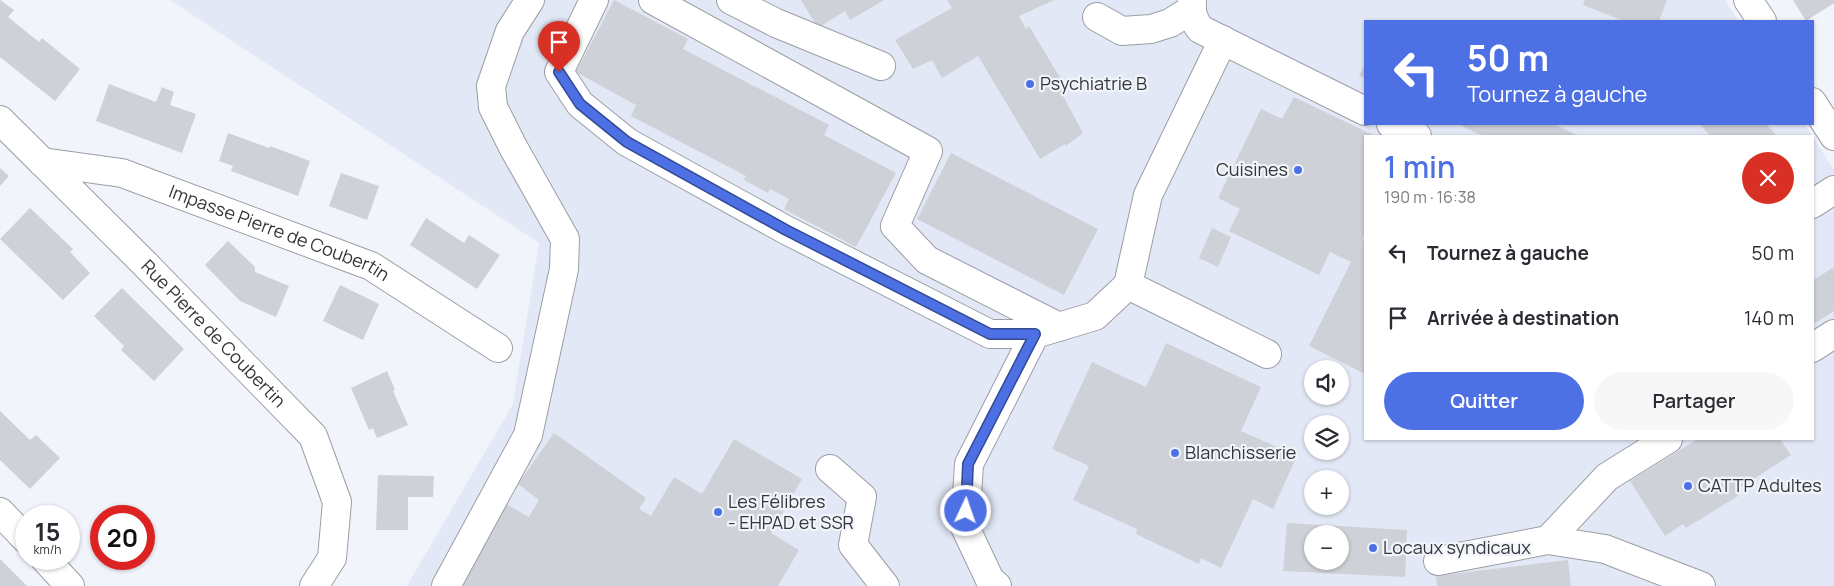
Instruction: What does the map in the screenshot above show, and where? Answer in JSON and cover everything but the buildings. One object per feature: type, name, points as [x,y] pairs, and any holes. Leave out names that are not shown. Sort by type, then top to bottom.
[{"type":"street","points":[[446,586],[528,435],[564,269],[565,239],[513,147],[493,107],[491,86],[510,31],[530,0]]},
{"type":"street","points":[[594,0],[559,72],[580,104],[627,142],[786,230],[990,334],[1047,330],[1094,316],[1128,285],[1148,195],[1223,40]]},
{"type":"street","points":[[653,0],[928,150],[894,226],[927,260],[1047,330]]},
{"type":"street","points":[[731,0],[776,23],[881,66]]},
{"type":"street","points":[[1748,0],[1761,20]]},
{"type":"street","points":[[1097,17],[1122,31],[1151,29],[1170,23],[1191,5],[1194,21],[1200,29],[1364,110]]},
{"type":"street","points":[[1814,105],[1834,136]]},
{"type":"street","name":"Rue Pierre de Coubertin","points":[[0,120],[313,436],[337,502],[332,558],[314,586]]},
{"type":"street","points":[[1393,125],[1415,135]]},
{"type":"street","name":"Impasse Pierre de Coubertin","points":[[42,162],[122,173],[371,266],[498,348]]},
{"type":"street","points":[[1814,203],[1834,190]]},
{"type":"street","points":[[1128,285],[1267,354]]},
{"type":"street","points":[[997,586],[990,580],[965,527],[968,464],[1047,330]]},
{"type":"street","points":[[1814,347],[1834,334]]},
{"type":"street","points":[[1548,540],[1607,477],[1666,440]]},
{"type":"street","points":[[830,469],[862,497],[853,545],[885,586]]},
{"type":"street","points":[[0,512],[15,528]]},
{"type":"street","points":[[1438,561],[1548,540],[1605,549],[1701,586]]},
{"type":"street","points":[[55,570],[70,586]]},
{"type":"shaded area","points":[[170,0],[1725,0],[1737,20],[1364,20],[1364,125],[1805,125],[1811,135],[1364,135],[1364,440],[1814,440],[1814,139],[1834,170],[1834,586],[407,586],[513,404],[539,243]]},
{"type":"place","name":"Psychiatrie B","points":[[1030,84]]},
{"type":"place","name":"Cuisines","points":[[1298,170]]},
{"type":"place","name":"Blanchisserie","points":[[1175,453]]},
{"type":"place","name":"CATTP Adultes","points":[[1688,486]]},
{"type":"place","name":"Les Félibres - EHPAD et SSR","points":[[718,512]]},
{"type":"place","name":"Locaux syndicaux","points":[[1373,548]]},
{"type":"route","points":[[559,72],[580,104],[627,142],[786,230],[990,334],[1035,334],[968,464],[966,511]]}]
